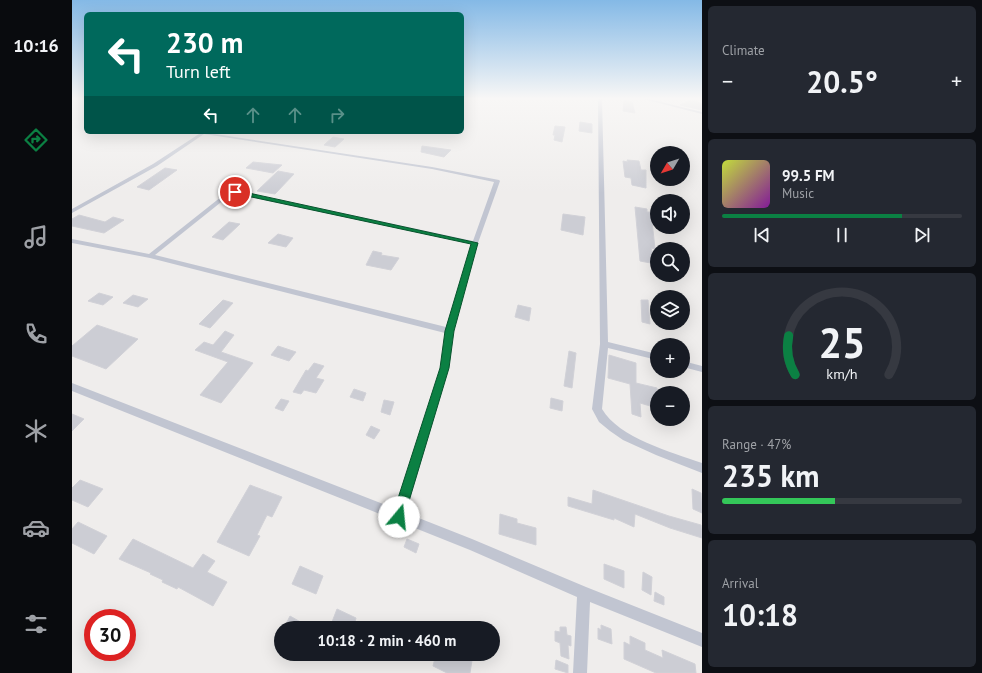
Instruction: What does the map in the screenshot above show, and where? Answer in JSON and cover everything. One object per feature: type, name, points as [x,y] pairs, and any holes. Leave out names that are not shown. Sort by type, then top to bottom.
[{"type":"street","points":[[601,130],[604,344],[597,409],[599,415],[623,436],[702,468]]},
{"type":"street","points":[[72,211],[155,165],[202,134]]},
{"type":"street","points":[[210,134],[432,168],[497,181],[474,243],[449,331],[444,368],[399,517]]},
{"type":"street","points":[[150,256],[228,194],[235,192],[474,243]]},
{"type":"street","points":[[72,241],[150,256],[449,331]]},
{"type":"street","points":[[604,344],[650,355]]},
{"type":"street","points":[[690,365],[702,368]]},
{"type":"street","points":[[72,387],[472,545],[584,594],[702,640]]},
{"type":"street","points":[[580,673],[584,594]]},
{"type":"building","points":[[554,130],[564,130],[562,142],[554,140],[555,135],[553,135]]},
{"type":"building","points":[[592,130],[592,133],[579,131]]},
{"type":"building","points":[[333,137],[344,139],[335,147],[324,145]]},
{"type":"building","points":[[422,146],[451,150],[444,157],[421,152]]},
{"type":"building","points":[[627,160],[639,161],[641,170],[646,170],[646,188],[632,185],[631,178],[625,177],[623,161],[628,162]]},
{"type":"building","points":[[253,162],[282,165],[273,173],[246,168]]},
{"type":"building","points":[[165,168],[177,170],[149,190],[137,187]]},
{"type":"building","points":[[278,171],[294,174],[275,194],[257,191]]},
{"type":"building","points":[[635,207],[647,209],[647,212],[650,212],[650,234],[653,234],[654,242],[650,242],[650,263],[640,261]]},
{"type":"building","points":[[563,214],[585,217],[583,235],[561,230]]},
{"type":"building","points":[[79,215],[105,222],[113,217],[124,220],[104,233],[72,226],[72,219]]},
{"type":"building","points":[[229,222],[240,224],[223,240],[212,237]]},
{"type":"building","points":[[278,234],[293,238],[286,247],[268,243]]},
{"type":"building","points":[[373,251],[382,253],[381,255],[399,258],[391,270],[366,265]]},
{"type":"building","points":[[99,293],[113,297],[103,305],[88,301]]},
{"type":"building","points":[[133,295],[148,299],[138,307],[123,303]]},
{"type":"building","points":[[223,300],[233,303],[210,328],[199,324]]},
{"type":"building","points":[[641,300],[648,300],[650,324],[642,322]]},
{"type":"building","points":[[518,305],[531,308],[529,321],[515,317]]},
{"type":"building","points":[[97,325],[138,339],[106,369],[72,356],[72,346]]},
{"type":"building","points":[[225,331],[234,335],[221,352],[253,363],[221,403],[200,395],[228,362],[195,350],[204,342],[213,345]]},
{"type":"building","points":[[278,346],[296,352],[289,361],[271,355]]},
{"type":"building","points":[[569,351],[576,353],[572,388],[564,386]]},
{"type":"building","points":[[609,355],[636,363],[636,383],[650,386],[650,406],[640,403],[641,417],[632,414],[630,384],[608,378]]},
{"type":"building","points":[[314,363],[324,366],[316,378],[324,380],[316,393],[304,390],[301,394],[293,392],[306,370],[308,371]]},
{"type":"building","points":[[354,389],[366,393],[363,401],[350,397]]},
{"type":"building","points":[[551,398],[563,401],[562,411],[550,408]]},
{"type":"building","points":[[281,399],[289,401],[283,411],[275,408]]},
{"type":"building","points":[[384,400],[394,402],[390,415],[381,412]]},
{"type":"building","points":[[72,414],[84,419],[72,431]]},
{"type":"building","points":[[371,426],[380,430],[374,439],[366,435]]},
{"type":"building","points":[[80,480],[103,489],[88,507],[72,500],[72,488]]},
{"type":"building","points":[[250,485],[282,497],[272,517],[267,515],[257,535],[260,536],[249,556],[217,542]]},
{"type":"building","points":[[692,489],[701,493],[702,513],[693,509]]},
{"type":"building","points":[[593,490],[669,516],[701,525],[702,538],[670,528],[635,514],[634,527],[614,518],[614,520],[568,506],[568,497],[592,504]]},
{"type":"building","points":[[500,514],[517,519],[517,523],[536,528],[536,545],[499,534]]},
{"type":"building","points":[[78,522],[107,536],[94,554],[72,543],[72,529]]},
{"type":"building","points":[[133,539],[193,568],[203,554],[215,561],[207,572],[227,582],[213,606],[178,587],[177,589],[162,582],[163,580],[150,574],[151,573],[119,559]]},
{"type":"building","points":[[407,539],[419,544],[416,553],[404,547]]},
{"type":"building","points":[[604,564],[624,571],[624,588],[604,579]]},
{"type":"building","points":[[300,566],[323,576],[316,594],[292,584]]},
{"type":"building","points":[[643,572],[652,577],[651,595],[642,590]]},
{"type":"building","points":[[655,592],[664,597],[664,605],[654,601]]},
{"type":"building","points":[[337,609],[356,618],[355,621],[332,621]]},
{"type":"building","points":[[290,616],[299,621],[288,621]]},
{"type":"building","points":[[601,625],[611,629],[612,644],[598,639],[598,628],[601,630]]},
{"type":"building","points":[[560,627],[566,627],[567,635],[571,636],[571,646],[568,645],[569,659],[561,656],[560,643],[555,641],[555,631],[560,632]]},
{"type":"building","points":[[630,636],[645,643],[645,650],[663,658],[662,650],[695,664],[696,673],[656,673],[624,659],[624,642],[630,645]]},
{"type":"building","points":[[556,660],[568,665],[568,673],[555,669]]},
{"type":"building","points":[[434,661],[472,661],[470,673],[447,673],[433,666]]},
{"type":"route","points":[[235,192],[474,243],[449,331],[444,368],[399,517]]}]
